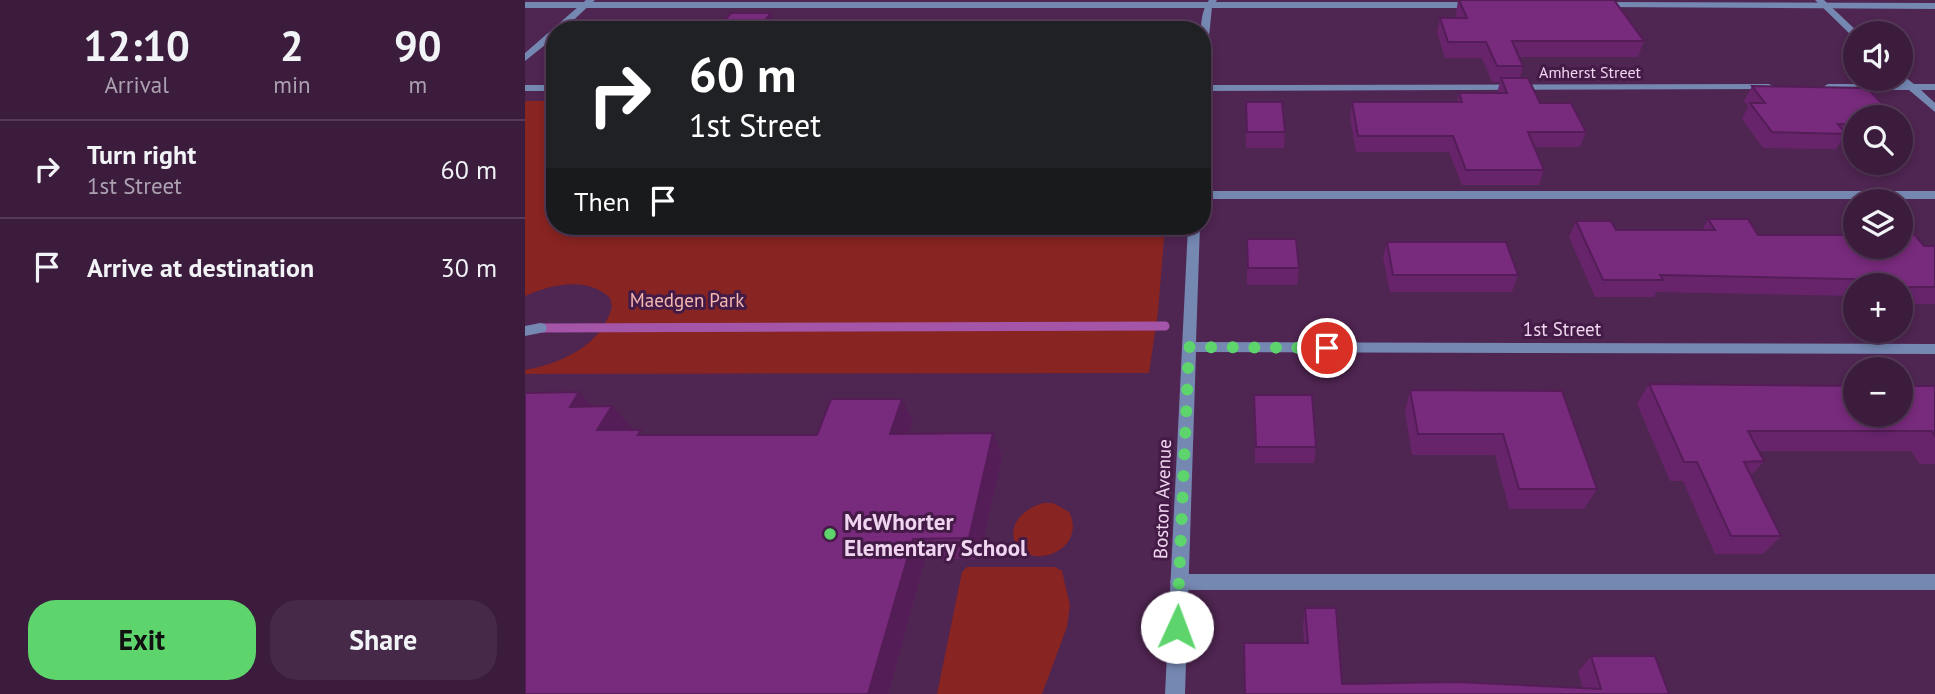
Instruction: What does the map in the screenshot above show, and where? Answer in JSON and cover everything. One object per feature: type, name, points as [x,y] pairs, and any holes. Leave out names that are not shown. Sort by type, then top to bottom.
[{"type":"street","points":[[567,21],[588,2]]},
{"type":"street","points":[[525,5],[588,2],[1493,5]]},
{"type":"street","points":[[1589,5],[1822,3],[1935,6]]},
{"type":"street","points":[[1822,3],[1843,23]]},
{"type":"street","points":[[525,58],[546,40]]},
{"type":"street","points":[[1814,87],[1843,87]]},
{"type":"street","points":[[1913,87],[1935,87]]},
{"type":"street","points":[[525,88],[546,88]]},
{"type":"street","name":"Amherst Street","points":[[1211,88],[1786,88]]},
{"type":"street","points":[[1913,88],[1935,109]]},
{"type":"street","points":[[1211,195],[1935,195]]},
{"type":"street","name":"Boston Avenue","points":[[1175,694],[1194,235]]},
{"type":"street","points":[[525,331],[540,328]]},
{"type":"street","name":"1st Street","points":[[1189,347],[1935,349]]},
{"type":"street","points":[[1179,582],[1935,582]]},
{"type":"green space","name":"Maedgen Park","points":[[525,101],[546,101],[546,235],[1164,235],[1158,312],[1149,373],[525,374],[525,370],[553,363],[589,342],[607,321],[612,307],[610,298],[601,291],[580,285],[546,288],[525,296]]},
{"type":"green space","points":[[1043,503],[1053,503],[1069,512],[1073,524],[1072,534],[1067,543],[1050,555],[1028,554],[1018,549],[1014,541],[1014,527],[1017,520],[1028,510]]},
{"type":"green space","points":[[967,567],[1055,567],[1062,571],[1070,605],[1067,627],[1042,694],[937,694],[962,572]]},
{"type":"building","points":[[1459,0],[1614,0],[1644,41],[1512,41],[1523,66],[1497,66],[1486,42],[1448,42],[1440,18],[1467,18]]},
{"type":"building","points":[[731,13],[771,13],[764,21],[724,21]]},
{"type":"building","points":[[1501,78],[1528,78],[1540,103],[1571,103],[1586,132],[1528,132],[1544,170],[1466,170],[1453,136],[1358,136],[1352,102],[1462,102],[1459,93],[1507,93]]},
{"type":"building","points":[[1752,86],[1843,88],[1843,91],[1870,91],[1883,105],[1843,105],[1843,124],[1838,124],[1843,134],[1772,132],[1750,103],[1765,103]]},
{"type":"building","points":[[1246,102],[1282,102],[1285,132],[1247,132]]},
{"type":"building","points":[[1708,219],[1748,219],[1758,235],[1843,235],[1843,259],[1913,259],[1913,233],[1924,246],[1935,246],[1935,287],[1913,287],[1913,273],[1843,273],[1843,279],[1660,275],[1663,280],[1603,280],[1576,221],[1611,221],[1616,230],[1715,230]]},
{"type":"building","points":[[1247,239],[1296,239],[1299,268],[1248,268]]},
{"type":"building","points":[[1387,242],[1506,242],[1518,275],[1393,275]]},
{"type":"building","points":[[1649,384],[1843,386],[1843,427],[1913,427],[1913,386],[1935,386],[1935,436],[1932,431],[1748,431],[1764,461],[1744,462],[1781,536],[1731,536],[1697,462],[1684,462]]},
{"type":"building","points":[[1410,390],[1562,391],[1597,489],[1519,489],[1503,434],[1418,434]]},
{"type":"building","points":[[579,392],[570,407],[612,406],[597,430],[641,430],[638,435],[817,435],[831,399],[902,399],[890,434],[993,433],[969,538],[913,539],[868,694],[525,694],[525,393]]},
{"type":"building","points":[[1254,395],[1312,395],[1316,447],[1256,447]]},
{"type":"building","points":[[1305,608],[1336,608],[1342,684],[1458,682],[1601,689],[1591,656],[1655,656],[1669,694],[1245,694],[1244,643],[1308,643]]},
{"type":"waterway","points":[[540,328],[1165,326]]},
{"type":"place","name":"McWhorter Elementary School","points":[[830,534]]},
{"type":"route","points":[[1177,627],[1189,347],[1327,348]]}]
